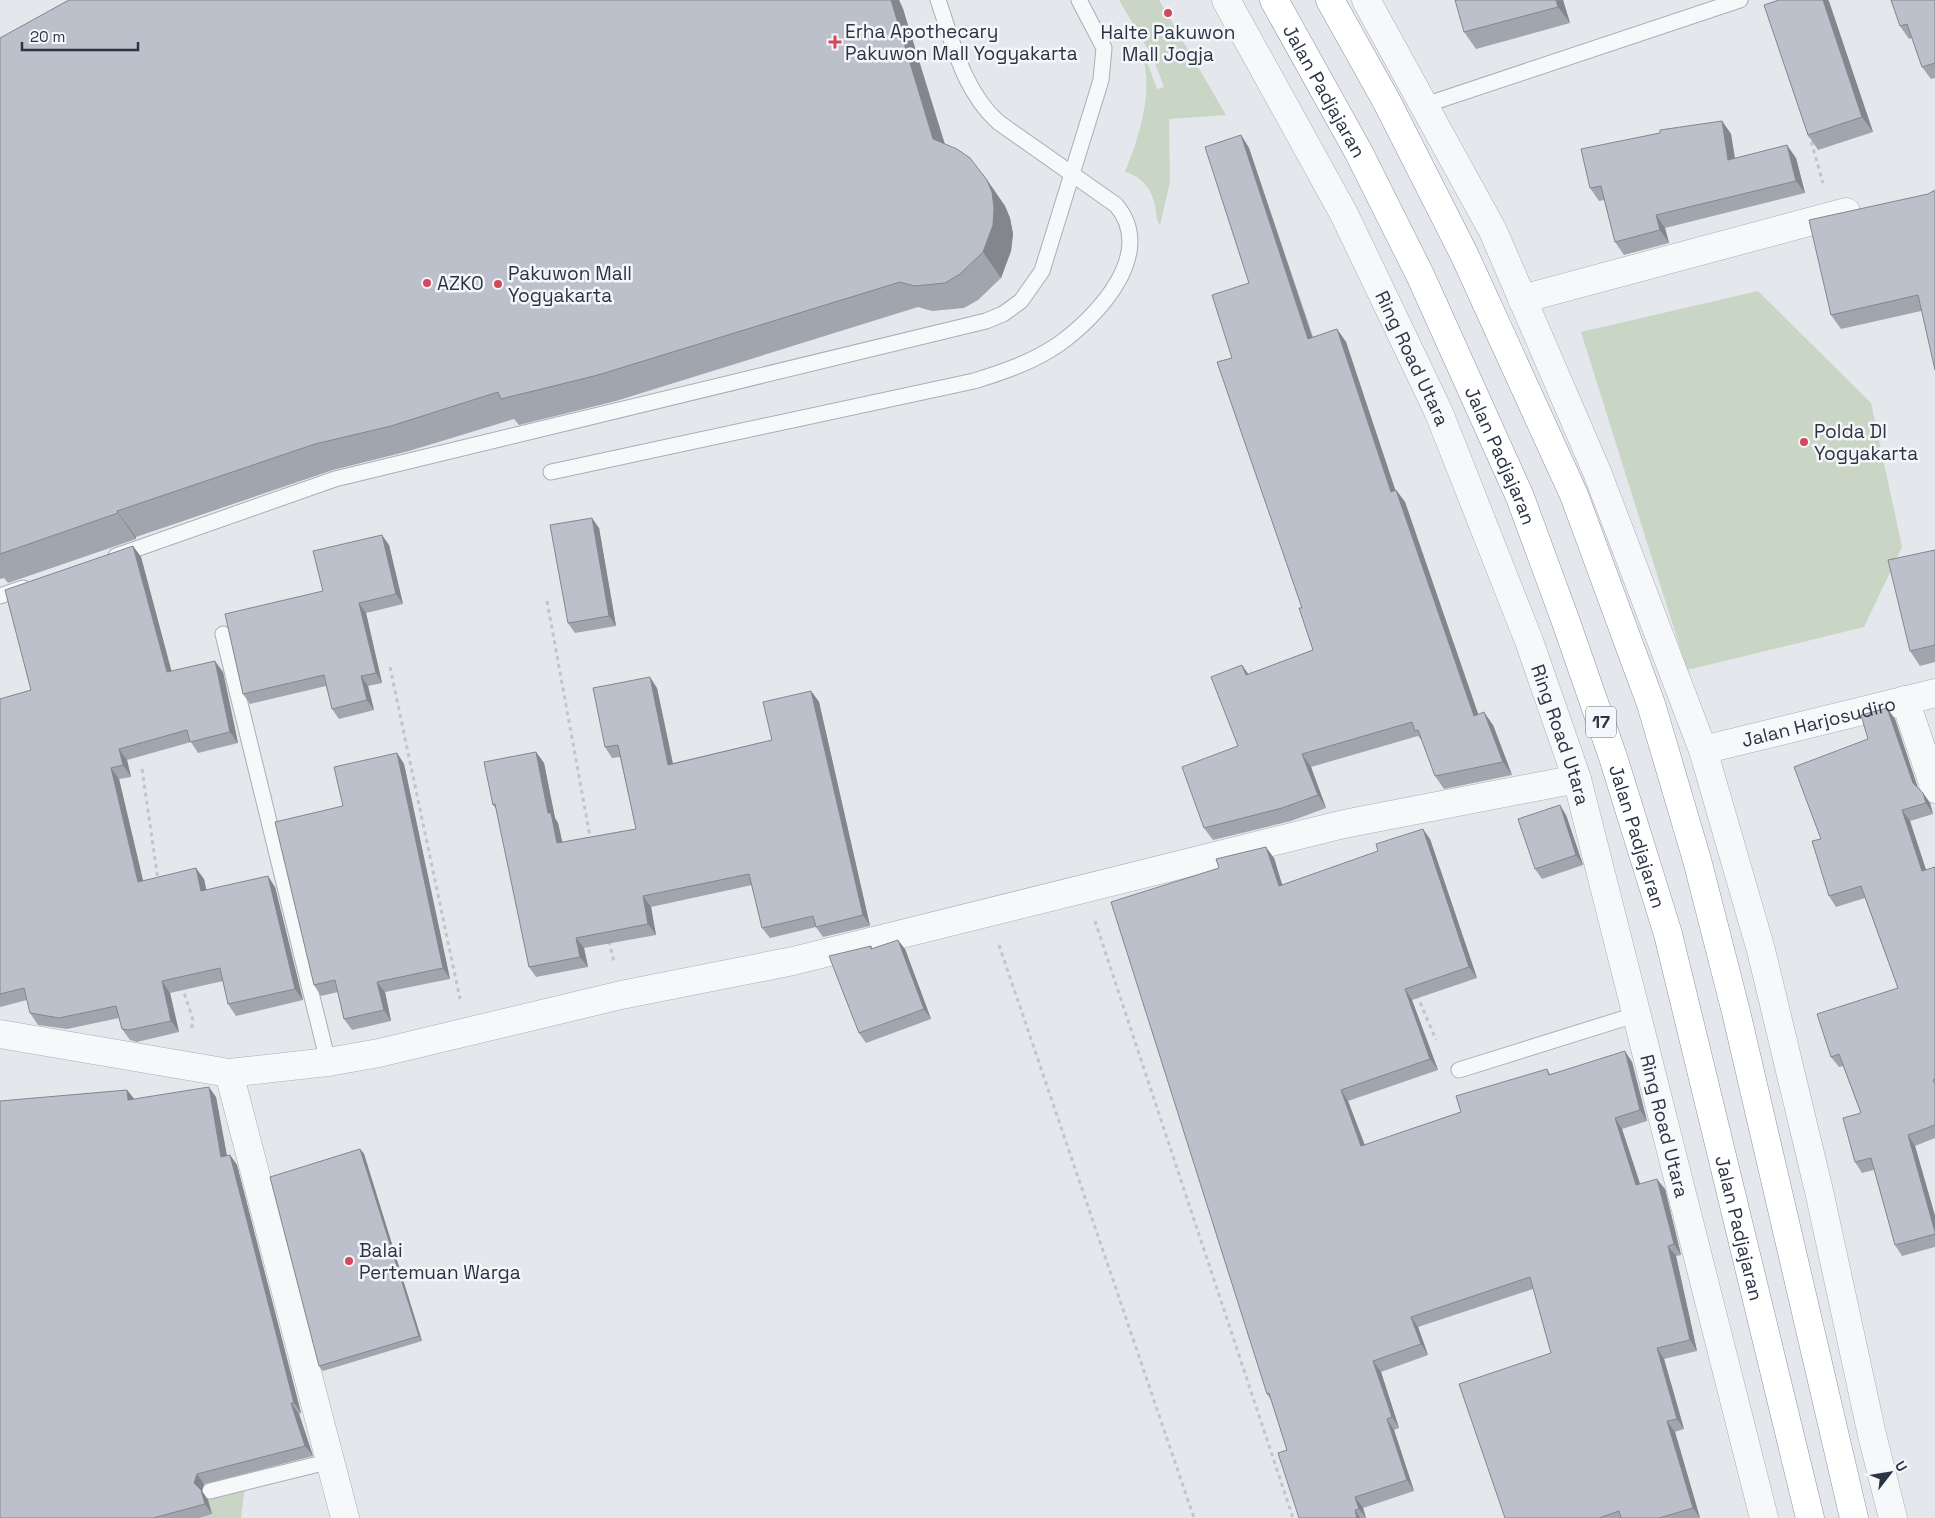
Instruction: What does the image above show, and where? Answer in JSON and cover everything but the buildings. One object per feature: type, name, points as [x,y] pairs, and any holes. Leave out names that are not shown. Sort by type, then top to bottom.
[{"type":"highway","name":"Jalan Padjajaran","points":[[1274,0],[1358,151],[1421,277],[1520,497],[1566,622],[1613,757],[1668,934],[1810,1518]]},
{"type":"highway","points":[[1330,0],[1392,111],[1464,254],[1574,495],[1651,704],[1697,860],[1736,1012],[1854,1518]]},
{"type":"street","name":"Ring Road Utara","points":[[1226,0],[1344,214],[1439,413],[1529,641],[1577,779],[1762,1509]]},
{"type":"street","points":[[1366,0],[1493,230],[1597,472],[1703,750],[1761,950],[1819,1191],[1872,1435],[1893,1518]]},
{"type":"street","points":[[1487,307],[1832,215],[1870,207]]},
{"type":"street","name":"Jalan Harjosudiro","points":[[1703,750],[1935,694]]},
{"type":"street","points":[[1905,700],[1935,788]]},
{"type":"street","points":[[0,1034],[229,1073],[328,1062],[378,1053],[621,995],[793,961],[1344,824],[1577,779]]},
{"type":"street","points":[[229,1073],[345,1518]]},
{"type":"lane","points":[[551,472],[974,381],[1009,369],[1058,344],[1087,321],[1104,301],[1117,283],[1131,248],[1131,231],[1126,217],[1116,206],[1073,173],[998,122],[985,110],[966,81],[938,0]]},
{"type":"lane","points":[[102,561],[335,480],[986,321],[1003,314],[1022,301],[1034,286],[1042,271],[1101,80],[1104,48],[1079,0]]},
{"type":"lane","points":[[1425,105],[1740,0]]},
{"type":"lane","points":[[0,596],[37,583]]},
{"type":"lane","points":[[223,634],[328,1062]]},
{"type":"lane","points":[[1459,1070],[1638,1014]]},
{"type":"lane","points":[[210,1491],[330,1461]]},
{"type":"path","points":[[1807,127],[1832,215]]},
{"type":"path","points":[[547,601],[592,847]]},
{"type":"path","points":[[390,667],[467,1031]]},
{"type":"path","points":[[142,769],[160,888]]},
{"type":"path","points":[[1084,888],[1293,1518]]},
{"type":"path","points":[[988,912],[1194,1518]]},
{"type":"path","points":[[608,933],[621,995]]},
{"type":"path","points":[[181,983],[185,1003],[193,1020]]},
{"type":"path","points":[[1413,986],[1436,1040]]},
{"type":"green space","points":[[1119,0],[1159,0],[1226,115],[1169,119],[1170,182],[1160,225],[1154,200],[1145,184],[1125,172],[1143,116],[1146,86],[1143,58],[1145,56],[1157,89],[1164,87],[1153,58]]},
{"type":"green space","points":[[1758,291],[1871,403],[1902,547],[1864,627],[1687,670],[1581,332]]},
{"type":"green space","points":[[245,1487],[241,1518],[129,1518]]},
{"type":"place","name":"Halte Pakuwon Mall Jogja","points":[[1168,13]]},
{"type":"place","name":"Erha Apothecary Pakuwon Mall Yogyakarta","points":[[835,42]]},
{"type":"place","name":"AZKO","points":[[427,283]]},
{"type":"place","name":"Pakuwon Mall Yogyakarta","points":[[498,284]]},
{"type":"place","name":"Polda DI Yogyakarta","points":[[1804,442]]},
{"type":"place","name":"Balai Pertemuan Warga","points":[[349,1261]]}]
